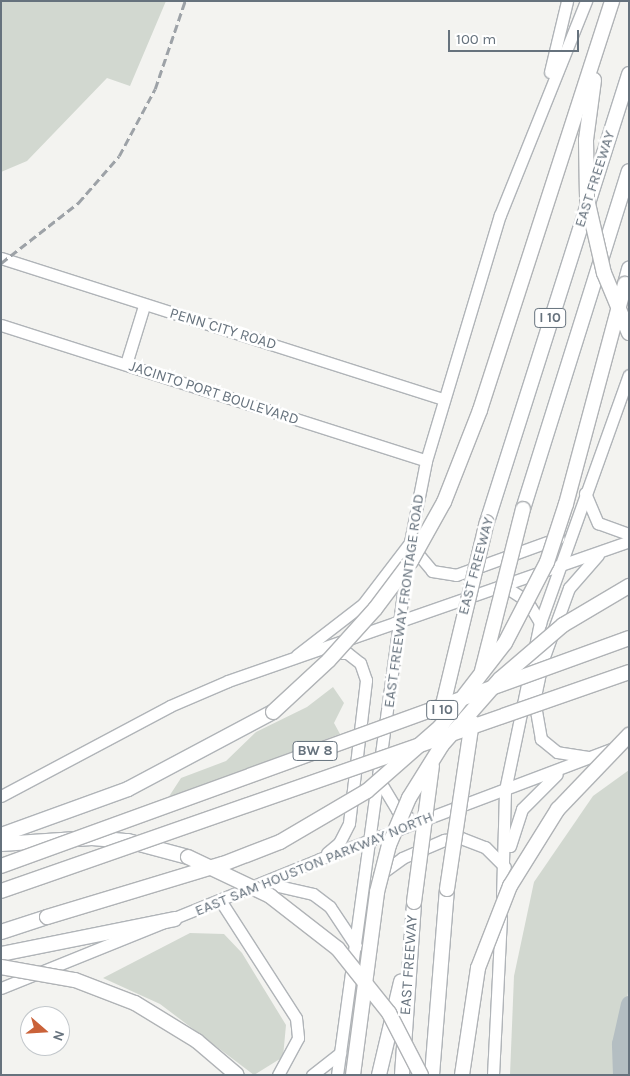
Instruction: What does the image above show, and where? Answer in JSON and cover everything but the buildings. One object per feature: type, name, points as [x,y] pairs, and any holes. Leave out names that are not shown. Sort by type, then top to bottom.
[{"type":"highway","points":[[613,1],[593,85],[586,179],[597,249],[629,333]]},
{"type":"highway","points":[[1,835],[128,789],[273,712],[329,660],[375,609],[411,561],[444,502],[480,410],[613,1]]},
{"type":"highway","name":"EAST FREEWAY","points":[[402,1075],[414,902],[440,717],[487,522],[629,74]]},
{"type":"highway","name":"EAST FREEWAY","points":[[432,1075],[447,889],[474,708],[523,509],[629,171]]},
{"type":"highway","points":[[1,932],[223,864],[280,842],[367,791],[440,727],[505,643],[547,562],[569,496],[629,269]]},
{"type":"highway","points":[[353,1075],[378,892],[409,798],[442,745],[500,679],[563,625],[629,586]]},
{"type":"highway","name":"BW 8","points":[[1,866],[629,638]]},
{"type":"highway","name":"BW 8","points":[[1,891],[629,672]]},
{"type":"highway","points":[[462,1075],[478,968],[510,886],[558,809],[629,734]]},
{"type":"highway","points":[[1,844],[92,838],[188,857],[270,896],[338,949],[389,1013],[421,1075]]},
{"type":"highway","points":[[1,954],[174,919]]},
{"type":"highway","points":[[379,1075],[411,935]]},
{"type":"highway","points":[[1,967],[75,980],[135,1003],[197,1041],[237,1075]]},
{"type":"main road","points":[[536,120],[567,1]]},
{"type":"main road","name":"EAST FREEWAY FRONTAGE ROAD","points":[[337,1075],[410,542],[426,461],[500,216],[536,120],[586,1]]},
{"type":"main road","name":"PENN CITY ROAD","points":[[1,258],[144,306],[444,399]]},
{"type":"main road","points":[[126,364],[144,306]]},
{"type":"main road","name":"JACINTO PORT BOULEVARD","points":[[1,326],[126,364],[426,461]]},
{"type":"main road","points":[[493,1075],[505,864],[505,790],[540,623],[557,567],[629,375]]},
{"type":"main road","points":[[585,493],[598,523],[629,534]]},
{"type":"main road","points":[[288,662],[363,604],[410,542],[425,567],[456,575],[550,543],[575,522]]},
{"type":"main road","points":[[1,796],[170,706],[629,541]]},
{"type":"main road","points":[[592,757],[557,752],[541,739],[534,701],[542,662],[569,588],[599,553]]},
{"type":"main road","points":[[504,586],[526,601],[540,623]]},
{"type":"main road","points":[[312,654],[347,652],[360,663],[366,680],[349,823],[339,843],[320,859]]},
{"type":"main road","name":"EAST SAM HOUSTON PARKWAY NORTH","points":[[1,988],[265,883],[320,859],[629,742]]},
{"type":"main road","points":[[505,864],[522,809],[564,768]]},
{"type":"main road","points":[[378,780],[397,810],[420,822]]},
{"type":"main road","points":[[362,898],[385,869],[444,840],[473,841],[505,864]]},
{"type":"main road","points":[[265,883],[313,894],[330,907],[356,946]]},
{"type":"main road","points":[[220,900],[296,1018],[298,1038],[278,1075]]},
{"type":"main road","points":[[312,1075],[341,1051]]},
{"type":"shaded area","points":[[1,1],[166,1],[130,86],[107,78],[27,161],[1,172]]},
{"type":"shaded area","points":[[333,687],[344,703],[334,723],[340,734],[168,798],[181,778],[226,761],[256,732],[307,707]]},
{"type":"shaded area","points":[[629,770],[629,984],[618,1075],[510,1075],[514,976],[534,882],[593,796]]},
{"type":"shaded area","points":[[190,933],[224,934],[242,953],[286,1025],[283,1057],[254,1075],[160,1004],[103,978]]},
{"type":"waterway","points":[[621,1075],[620,1044],[629,1004]]},
{"type":"railway","points":[[1,263],[78,203],[119,156],[155,89],[185,1]]}]
